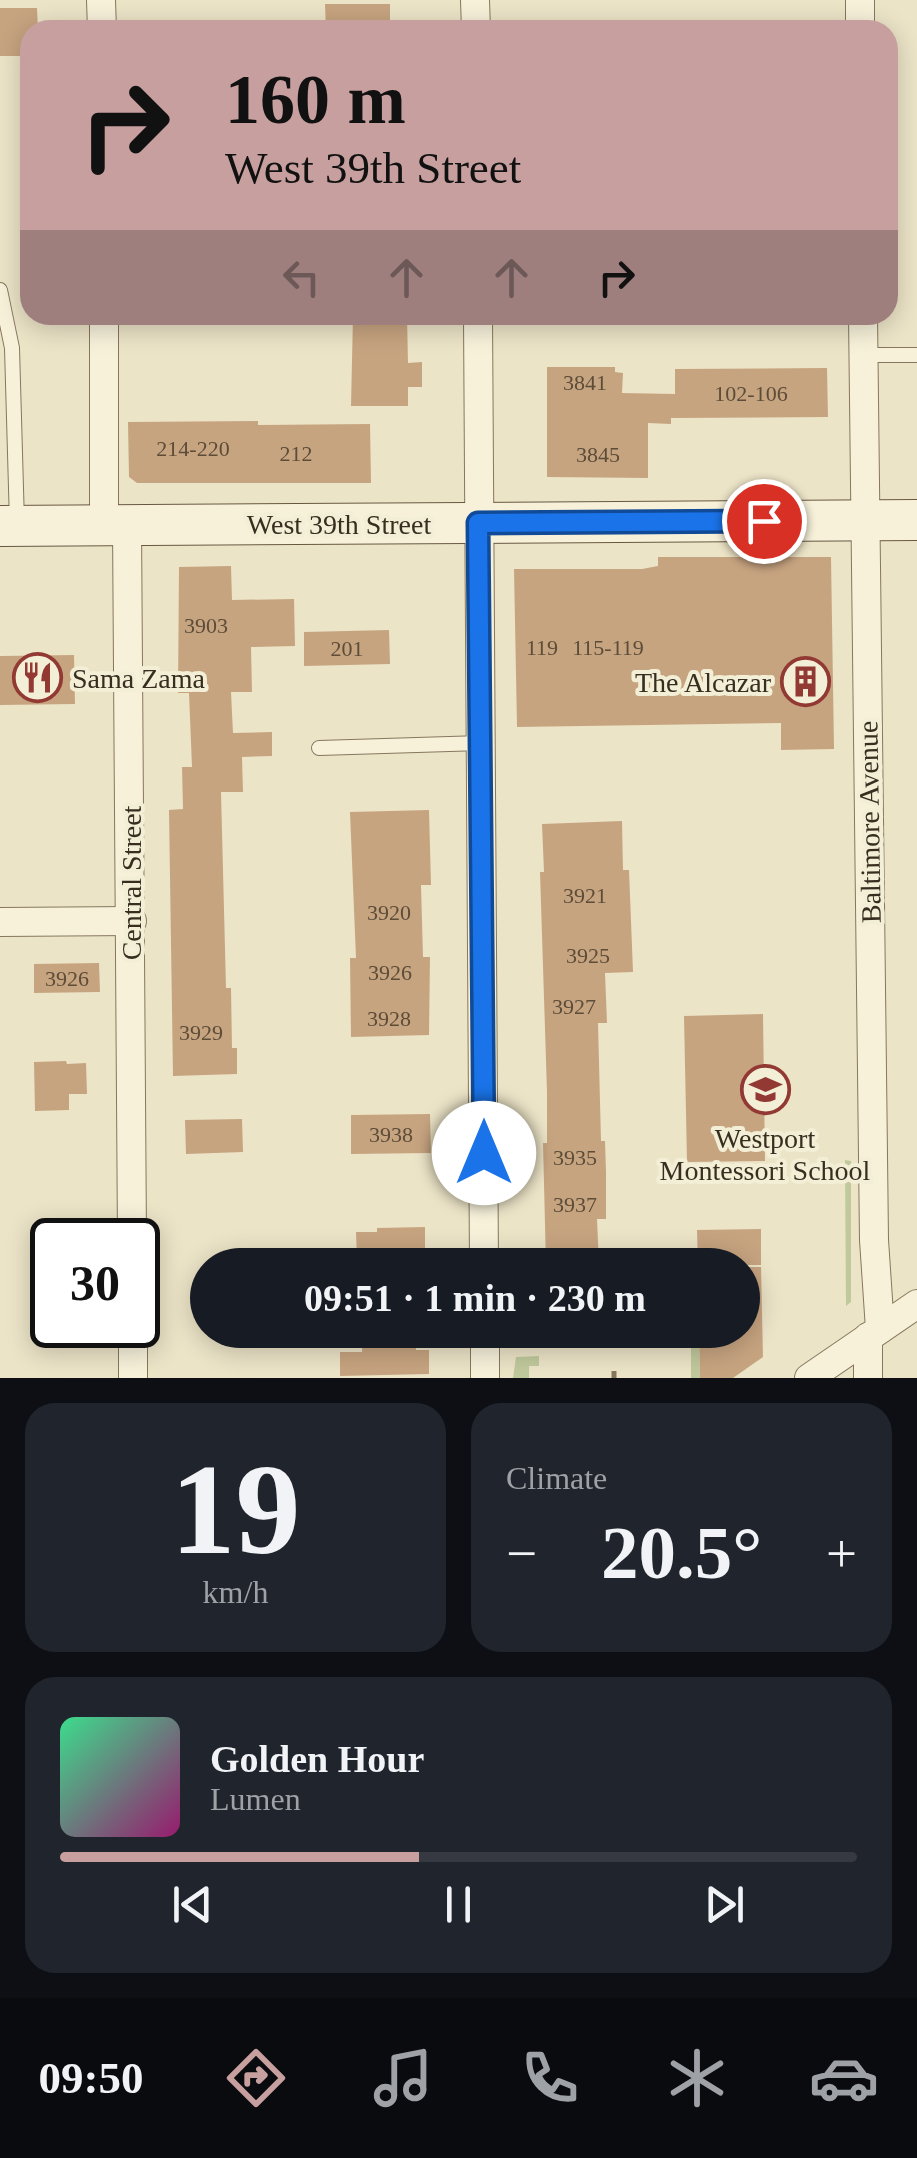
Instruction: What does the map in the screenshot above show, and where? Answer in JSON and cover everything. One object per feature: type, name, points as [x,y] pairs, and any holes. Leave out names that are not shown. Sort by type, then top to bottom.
[{"type":"main road","name":"West 39th Street","points":[[8,526],[917,520]]},
{"type":"street","name":"Central Street","points":[[105,325],[132,920],[132,1218]]},
{"type":"street","points":[[478,325],[484,1248]]},
{"type":"street","name":"Baltimore Avenue","points":[[864,325],[874,1240],[874,1333],[868,1378]]},
{"type":"street","points":[[0,922],[132,920]]},
{"type":"street","points":[[808,1378],[917,1304]]},
{"type":"street","points":[[132,1348],[133,1378]]},
{"type":"street","points":[[485,1348],[485,1378]]},
{"type":"lane","points":[[0,290],[12,348],[8,526]]},
{"type":"lane","points":[[864,354],[917,355]]},
{"type":"lane","points":[[319,748],[482,743]]},
{"type":"green space","points":[[845,1160],[851,1161],[851,1302],[846,1306]]},
{"type":"green space","points":[[691,1348],[699,1348],[700,1378],[691,1378]]},
{"type":"green space","points":[[539,1356],[539,1366],[529,1366],[529,1378],[513,1378],[516,1357]]},
{"type":"building","points":[[325,4],[390,4],[390,20],[326,20]]},
{"type":"building","points":[[0,8],[37,8],[38,20],[20,20],[20,56],[0,56]]},
{"type":"building","points":[[353,325],[407,325],[408,363],[422,362],[422,387],[408,387],[408,406],[351,406]]},
{"type":"building","points":[[547,367],[615,367],[615,372],[623,373],[622,393],[675,394],[675,369],[827,368],[828,417],[671,418],[671,424],[648,423],[648,478],[547,477]]},
{"type":"building","points":[[258,421],[258,425],[370,424],[371,483],[137,483],[129,477],[128,422]]},
{"type":"building","points":[[658,557],[831,557],[834,749],[781,750],[781,723],[517,727],[514,569],[642,569],[658,566]]},
{"type":"building","points":[[231,566],[232,600],[294,599],[295,646],[251,647],[252,692],[231,692],[233,733],[272,732],[272,756],[242,757],[243,792],[221,792],[226,988],[231,988],[232,1048],[237,1048],[237,1074],[173,1076],[169,810],[183,809],[182,767],[192,767],[189,693],[178,693],[179,567]]},
{"type":"building","points":[[389,630],[390,664],[304,666],[304,632]]},
{"type":"building","name":"Sama Zama","points":[[74,655],[75,704],[0,705],[0,656]]},
{"type":"building","points":[[429,810],[431,885],[421,885],[423,957],[430,957],[429,1035],[351,1037],[350,958],[356,958],[350,812]]},
{"type":"building","points":[[622,821],[623,870],[629,870],[633,972],[605,973],[607,1023],[598,1023],[601,1141],[605,1141],[606,1172],[606,1219],[597,1219],[598,1248],[546,1248],[542,824]]},
{"type":"building","points":[[99,963],[100,992],[34,993],[34,964]]},
{"type":"building","points":[[763,1014],[765,1161],[687,1162],[684,1016]]},
{"type":"building","points":[[34,1062],[86,1063],[87,1094],[69,1094],[69,1110],[35,1111]]},
{"type":"building","points":[[430,1114],[431,1153],[351,1154],[351,1115]]},
{"type":"building","points":[[242,1119],[243,1152],[186,1154],[185,1120]]},
{"type":"building","points":[[425,1227],[425,1248],[357,1248],[356,1232],[377,1232],[377,1228]]},
{"type":"building","points":[[761,1229],[761,1265],[760,1248],[698,1248],[697,1230]]},
{"type":"building","points":[[761,1267],[763,1357],[733,1378],[700,1378],[699,1348],[760,1348]]},
{"type":"building","points":[[362,1348],[429,1350],[429,1374],[340,1376],[340,1352],[362,1352]]},
{"type":"place","name":"Sama Zama","points":[[37,678]]},
{"type":"place","name":"The Alcazar","points":[[806,682]]},
{"type":"place","name":"Westport Montessori School","points":[[765,1090]]},
{"type":"route","points":[[484,1153],[478,523],[764,521]]}]
